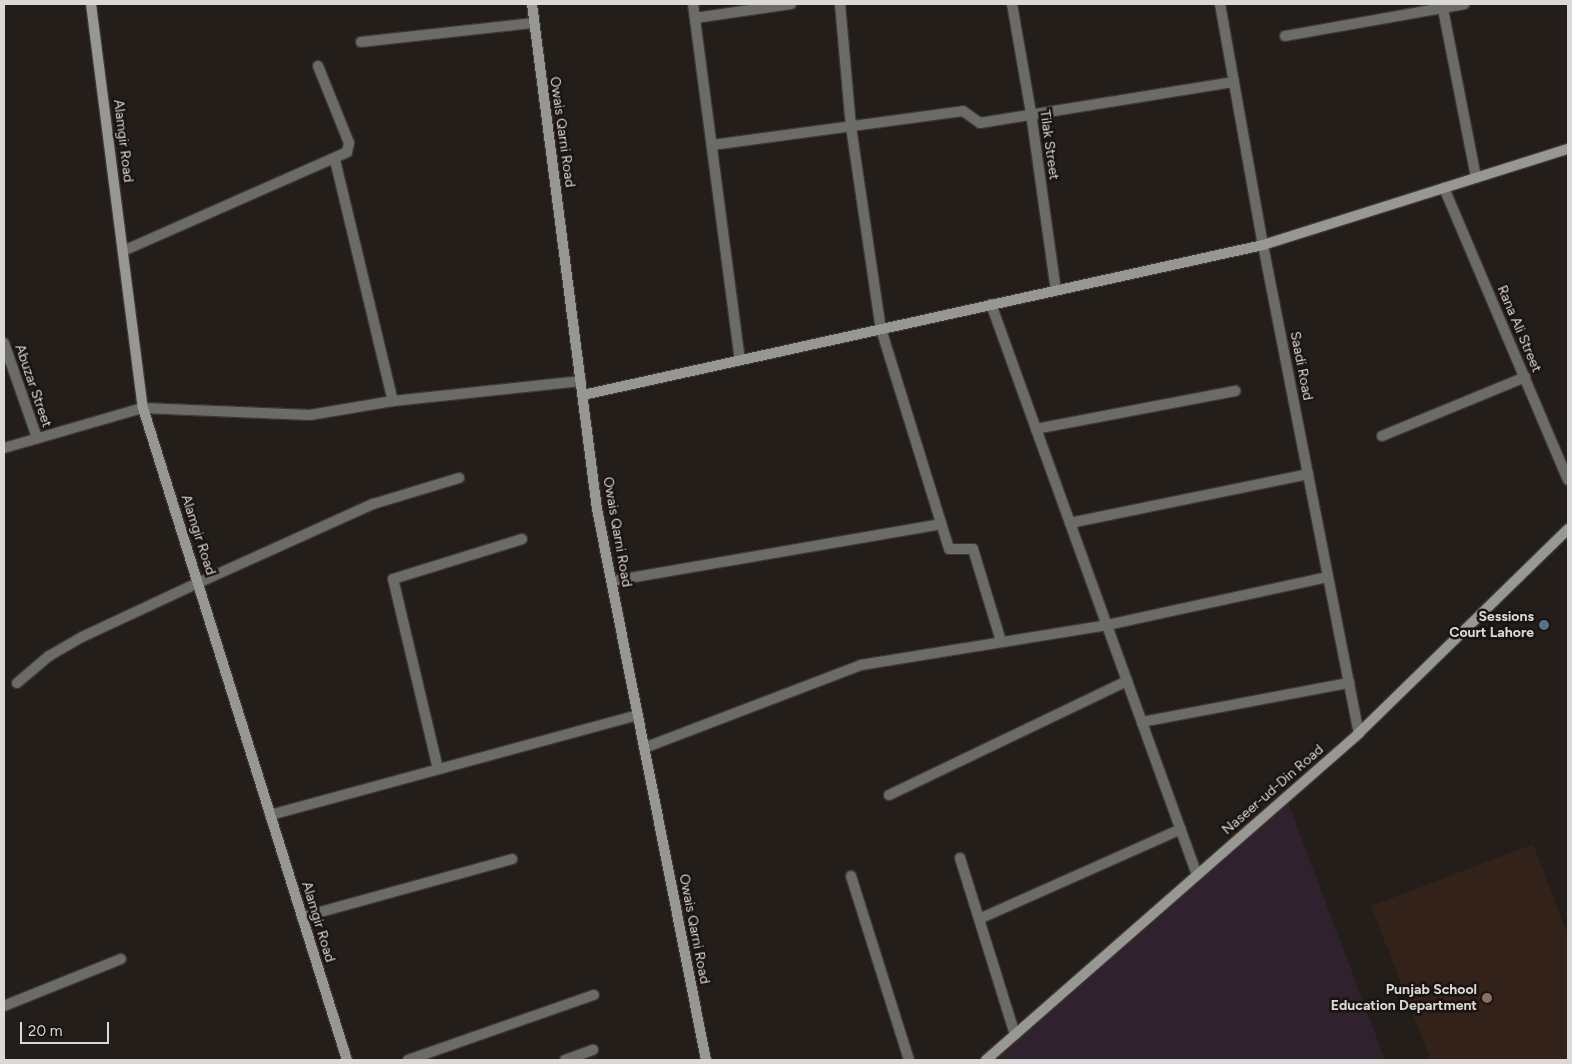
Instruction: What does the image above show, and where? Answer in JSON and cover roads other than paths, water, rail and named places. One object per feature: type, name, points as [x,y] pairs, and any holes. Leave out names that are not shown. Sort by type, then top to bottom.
[{"type":"street","name":"Alamgir Road","points":[[91,4],[143,408],[346,1060]]},
{"type":"street","name":"Owais Qarni Road","points":[[532,4],[597,509],[706,1060]]},
{"type":"street","points":[[693,4],[740,360]]},
{"type":"street","points":[[695,18],[791,4]]},
{"type":"street","points":[[840,4],[851,127],[881,329],[949,548],[973,549],[1001,641]]},
{"type":"street","name":"Tilak Street","points":[[1012,4],[1031,113],[1056,290]]},
{"type":"street","name":"Saadi Road","points":[[1220,4],[1263,245],[1359,733]]},
{"type":"street","points":[[1285,36],[1442,6],[1464,4]]},
{"type":"street","points":[[1442,6],[1476,178]]},
{"type":"street","points":[[361,42],[534,23]]},
{"type":"street","points":[[123,252],[335,160],[347,152],[349,143],[318,66]]},
{"type":"street","points":[[712,145],[963,111],[980,123],[1031,113],[1234,82]]},
{"type":"street","points":[[583,395],[1263,245],[1568,149]]},
{"type":"street","points":[[335,160],[393,401]]},
{"type":"street","name":"Rana Ali Street","points":[[1444,188],[1568,480]]},
{"type":"street","points":[[991,304],[1197,875]]},
{"type":"street","name":"Abuzar Street","points":[[4,342],[37,438]]},
{"type":"street","points":[[1382,436],[1525,377]]},
{"type":"street","points":[[4,448],[143,408],[310,415],[393,401],[581,381]]},
{"type":"street","points":[[1036,429],[1236,391]]},
{"type":"street","points":[[1070,524],[1308,474]]},
{"type":"street","points":[[17,683],[49,656],[82,638],[198,583],[373,504],[459,478]]},
{"type":"street","points":[[612,581],[941,524]]},
{"type":"street","name":"Naseer-ud-Din Road","points":[[986,1060],[1359,733],[1568,529]]},
{"type":"street","points":[[438,769],[393,578],[522,540]]},
{"type":"street","points":[[644,748],[861,665],[1107,625],[1328,576]]},
{"type":"street","points":[[889,795],[1127,681]]},
{"type":"street","points":[[1142,722],[1349,684]]},
{"type":"street","points":[[270,814],[638,715]]},
{"type":"street","points":[[978,919],[1180,829]]},
{"type":"street","points":[[960,858],[1015,1035]]},
{"type":"street","points":[[302,917],[512,859]]},
{"type":"street","points":[[851,876],[909,1060]]},
{"type":"street","points":[[4,1006],[121,959]]},
{"type":"street","points":[[408,1060],[594,995]]},
{"type":"street","points":[[565,1060],[593,1050]]},
{"type":"place","name":"Sessions Court Lahore","points":[[1544,625]]},
{"type":"place","name":"Punjab School Education Department","points":[[1487,998]]}]
